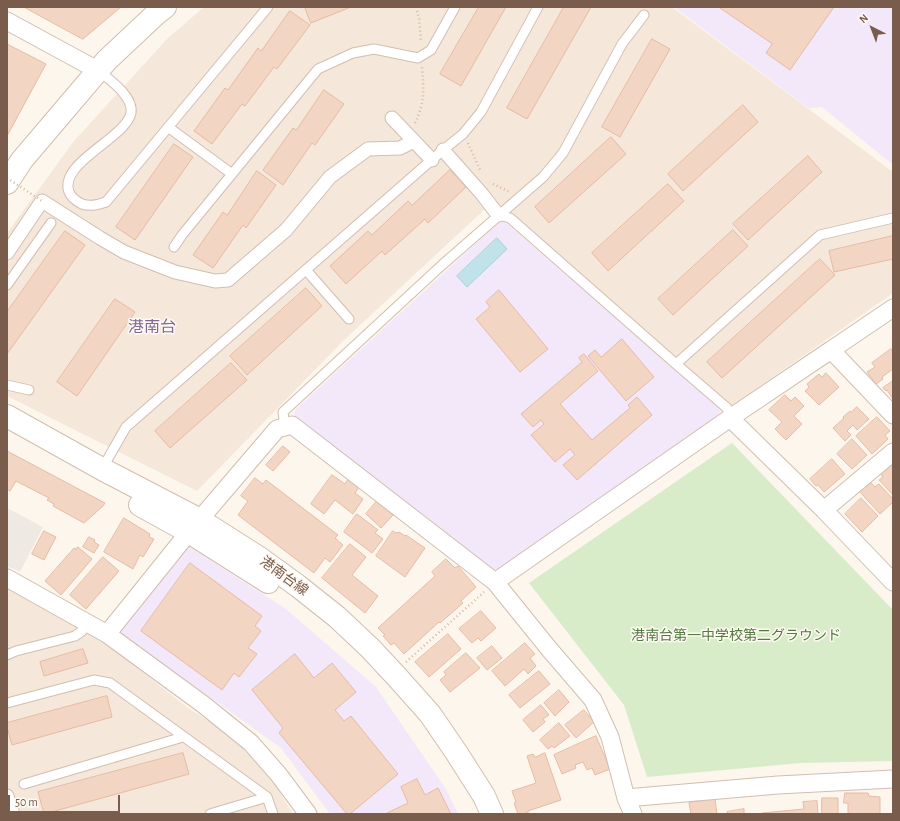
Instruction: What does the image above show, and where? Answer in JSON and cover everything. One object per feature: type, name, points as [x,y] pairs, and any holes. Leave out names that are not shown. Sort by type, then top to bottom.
[{"type":"street","points":[[7,184],[22,160],[107,60],[165,7]]},
{"type":"street","points":[[7,20],[99,70]]},
{"type":"street","points":[[392,118],[432,160]]},
{"type":"street","points":[[7,252],[42,201],[124,252],[175,272],[216,281],[228,280],[286,230],[330,177],[368,149],[400,148],[411,138]]},
{"type":"street","points":[[443,150],[482,194],[498,215]]},
{"type":"street","points":[[495,582],[730,418],[893,308]]},
{"type":"street","points":[[831,350],[893,415]]},
{"type":"street","name":"港南台線","points":[[7,416],[102,469],[195,526],[254,572],[289,596],[324,623],[383,679],[414,716],[462,786],[476,814]]},
{"type":"street","points":[[730,418],[824,510],[893,581]]},
{"type":"street","points":[[107,634],[277,428],[292,425],[495,582],[593,700],[610,737],[626,798],[633,814]]},
{"type":"street","name":"港南台線","points":[[7,432],[258,557],[298,586],[337,617],[370,648],[430,714],[484,796],[492,814]]},
{"type":"street","points":[[824,510],[893,452]]},
{"type":"street","points":[[7,578],[107,634],[204,705],[251,743],[279,775],[308,814]]},
{"type":"street","points":[[626,798],[778,785],[893,779]]},
{"type":"street","points":[[7,796],[13,814]]},
{"type":"lane","points":[[99,70],[120,88],[129,102],[131,113],[126,124],[78,165],[70,176],[68,187],[71,197],[82,204],[95,206],[106,202],[268,7]]},
{"type":"lane","points":[[174,247],[182,235],[318,69],[353,53],[374,49],[418,58],[431,50],[455,7]]},
{"type":"lane","points":[[102,469],[126,427],[463,134],[481,112],[538,7]]},
{"type":"lane","points":[[284,427],[283,412],[436,271],[543,177],[563,153],[622,44],[644,15]]},
{"type":"lane","points":[[168,127],[232,174]]},
{"type":"lane","points":[[498,215],[510,218],[727,408],[730,418]]},
{"type":"lane","points":[[676,364],[820,235],[893,218]]},
{"type":"lane","points":[[7,285],[51,222]]},
{"type":"lane","points":[[306,270],[349,319]]},
{"type":"lane","points":[[7,385],[29,390]]},
{"type":"lane","points":[[7,655],[16,651],[74,636],[82,631],[88,623]]},
{"type":"lane","points":[[7,703],[94,680],[110,683],[267,797],[273,814]]},
{"type":"lane","points":[[24,784],[183,737]]},
{"type":"lane","points":[[210,814],[267,797]]},
{"type":"path","points":[[411,138],[420,114],[424,92],[419,18],[416,7]]},
{"type":"path","points":[[7,178],[42,201]]},
{"type":"path","points":[[488,181],[509,192],[526,192]]},
{"type":"path","points":[[404,665],[495,582]]},
{"type":"shaded area","points":[[204,7],[672,7],[893,172],[893,293],[730,407],[512,215],[484,210],[343,341],[197,491],[7,396],[7,233],[74,141],[167,39]]},
{"type":"shaded area","points":[[674,7],[893,7],[893,165],[822,107],[808,108]]},
{"type":"shaded area","points":[[504,221],[720,408],[719,417],[497,570],[488,571],[294,417],[295,410],[499,222]]},
{"type":"shaded area","points":[[7,508],[43,527],[20,572],[7,566]]},
{"type":"shaded area","points":[[188,546],[286,609],[376,687],[446,789],[458,814],[330,814],[281,748],[119,632]]},
{"type":"shaded area","points":[[7,586],[110,646],[188,708],[231,735],[274,783],[293,814],[7,814]]},
{"type":"green space","name":"港南台第一中学校第二グラウンド","points":[[732,443],[893,610],[893,761],[801,763],[647,777],[624,705],[529,583]]},
{"type":"water","points":[[497,238],[507,249],[467,287],[457,276]]},
{"type":"building","points":[[24,7],[121,7],[83,39]]},
{"type":"building","points":[[305,7],[351,7],[311,23]]},
{"type":"building","points":[[479,7],[506,7],[461,86],[440,74]]},
{"type":"building","points":[[564,7],[591,7],[527,119],[507,108]]},
{"type":"building","points":[[719,7],[834,7],[790,70],[766,53],[772,44]]},
{"type":"building","points":[[290,11],[310,25],[277,69],[274,67],[245,106],[242,104],[212,144],[194,131],[225,88],[228,90],[258,48],[261,51]]},
{"type":"building","points":[[652,39],[670,49],[620,137],[602,127]]},
{"type":"building","points":[[7,44],[46,64],[7,136]]},
{"type":"building","points":[[324,90],[344,104],[315,145],[312,143],[283,185],[263,170],[293,128],[296,130]]},
{"type":"building","points":[[743,105],[758,122],[683,191],[668,174]]},
{"type":"building","points":[[611,137],[626,154],[549,223],[535,207]]},
{"type":"building","points":[[174,144],[193,157],[135,240],[116,227]]},
{"type":"building","points":[[808,156],[822,172],[748,240],[733,224]]},
{"type":"building","points":[[450,170],[466,187],[428,223],[425,219],[385,255],[382,251],[346,284],[330,266],[368,231],[372,235],[408,201],[412,205]]},
{"type":"building","points":[[257,171],[276,185],[246,228],[243,225],[213,268],[193,255],[223,212],[227,215]]},
{"type":"building","points":[[668,184],[684,201],[608,271],[592,253]]},
{"type":"building","points":[[733,230],[748,246],[673,315],[658,299]]},
{"type":"building","points":[[65,231],[85,245],[7,354],[7,312]]},
{"type":"building","points":[[893,236],[893,259],[834,272],[829,251]]},
{"type":"building","points":[[820,259],[835,275],[722,378],[707,362]]},
{"type":"building","points":[[306,288],[322,306],[247,375],[230,356]]},
{"type":"building","points":[[499,290],[548,349],[520,372],[476,319],[490,307],[486,302]]},
{"type":"building","points":[[115,299],[135,312],[77,396],[57,382]]},
{"type":"building","points":[[622,339],[654,377],[626,401],[588,356],[595,350],[601,357]]},
{"type":"building","points":[[891,349],[893,352],[893,369],[882,377],[883,379],[876,384],[867,372],[875,367],[872,363]]},
{"type":"building","points":[[584,354],[598,371],[560,404],[592,440],[630,408],[628,405],[637,397],[652,415],[577,480],[563,465],[575,455],[570,449],[555,462],[531,435],[544,424],[541,420],[533,427],[521,414],[582,362],[579,358]]},
{"type":"building","points":[[231,363],[247,380],[170,448],[155,431]]},
{"type":"building","points":[[826,373],[839,387],[819,405],[805,391],[809,387],[807,384],[819,374],[822,377]]},
{"type":"building","points":[[893,381],[893,399],[887,390],[886,391],[883,388]]},
{"type":"building","points":[[785,395],[791,401],[795,397],[804,406],[794,416],[802,424],[786,440],[775,429],[782,422],[769,410]]},
{"type":"building","points":[[857,407],[869,419],[857,430],[853,425],[847,431],[851,435],[845,441],[833,428],[844,418],[843,417]]},
{"type":"building","points":[[877,417],[890,431],[885,435],[888,439],[872,454],[856,436]]},
{"type":"building","points":[[852,439],[867,455],[852,469],[837,454]]},
{"type":"building","points":[[283,446],[290,452],[273,471],[266,465]]},
{"type":"building","points":[[7,451],[105,503],[84,523],[53,506],[54,504],[47,500],[49,498],[16,481],[10,491],[7,489]]},
{"type":"building","points":[[832,459],[845,474],[824,492],[810,479]]},
{"type":"building","points":[[892,462],[893,495],[879,480],[883,477],[880,473]]},
{"type":"building","points":[[332,475],[345,484],[348,479],[359,487],[355,493],[363,499],[353,514],[335,500],[324,514],[311,504]]},
{"type":"building","points":[[255,478],[263,484],[266,480],[338,535],[335,538],[343,545],[330,562],[325,558],[314,573],[238,515],[248,501],[241,496]]},
{"type":"building","points":[[870,482],[875,487],[879,484],[893,499],[893,502],[880,514],[860,492]]},
{"type":"building","points":[[861,498],[878,516],[862,532],[845,514]]},
{"type":"building","points":[[377,501],[393,515],[381,528],[366,514]]},
{"type":"building","points":[[357,514],[378,530],[375,533],[383,539],[372,553],[344,532]]},
{"type":"building","points":[[124,518],[150,534],[149,537],[154,539],[143,557],[140,555],[133,569],[104,552]]},
{"type":"building","points":[[44,531],[56,537],[44,560],[32,554]]},
{"type":"building","points":[[393,531],[396,533],[399,532],[405,536],[406,535],[425,548],[405,577],[376,556]]},
{"type":"building","points":[[89,537],[95,540],[94,542],[99,545],[94,553],[83,547]]},
{"type":"building","points":[[350,544],[366,557],[352,575],[378,596],[365,613],[322,578]]},
{"type":"building","points":[[78,547],[92,559],[61,595],[45,581],[74,548],[76,549]]},
{"type":"building","points":[[103,557],[119,571],[86,609],[70,595]]},
{"type":"building","points":[[446,559],[455,568],[458,566],[476,587],[461,601],[463,603],[440,623],[439,622],[404,654],[394,643],[391,645],[383,636],[385,635],[378,628],[435,576],[432,572]]},
{"type":"building","points":[[190,563],[262,616],[255,626],[261,631],[248,648],[257,654],[239,677],[234,673],[222,690],[141,631]]},
{"type":"building","points":[[481,611],[496,628],[481,641],[478,638],[472,643],[459,629]]},
{"type":"building","points":[[448,634],[461,649],[429,677],[415,662]]},
{"type":"building","points":[[525,643],[535,654],[530,658],[536,666],[528,674],[524,669],[505,686],[492,671]]},
{"type":"building","points":[[492,646],[502,658],[487,670],[477,658]]},
{"type":"building","points":[[83,649],[88,663],[44,676],[40,662]]},
{"type":"building","points":[[466,653],[480,668],[450,692],[440,680],[446,675],[444,672]]},
{"type":"building","points":[[295,654],[314,678],[332,663],[356,692],[335,710],[344,721],[351,716],[398,774],[350,814],[347,814],[279,733],[283,728],[252,690]]},
{"type":"building","points":[[539,671],[550,684],[520,708],[509,695]]},
{"type":"building","points":[[559,690],[569,702],[555,716],[544,703]]},
{"type":"building","points":[[107,696],[112,717],[12,745],[7,723]]},
{"type":"building","points":[[541,705],[549,715],[543,719],[545,722],[533,732],[523,720]]},
{"type":"building","points":[[584,710],[594,722],[576,738],[565,725]]},
{"type":"building","points":[[559,723],[570,736],[554,748],[552,746],[548,749],[540,740]]},
{"type":"building","points":[[596,736],[610,769],[595,775],[592,768],[587,770],[583,762],[575,765],[576,768],[562,774],[554,755]]},
{"type":"building","points":[[183,753],[189,774],[44,814],[38,792]]},
{"type":"building","points":[[545,753],[561,800],[528,811],[528,813],[518,814],[512,791],[536,783],[527,756],[533,754],[535,757]]},
{"type":"building","points":[[417,779],[425,795],[438,788],[451,814],[387,814],[408,803],[401,787]]},
{"type":"building","points":[[845,793],[868,793],[869,796],[880,797],[880,814],[848,814],[848,803],[844,803]]},
{"type":"building","points":[[822,798],[838,798],[838,814],[822,814]]},
{"type":"building","points":[[715,799],[717,814],[691,814],[689,803]]},
{"type":"building","points":[[817,801],[818,814],[762,814],[804,809],[803,802]]},
{"type":"building","points":[[744,809],[744,814],[727,814],[727,812]]},
{"type":"district","name":"港南台","points":[[152,327]]}]
